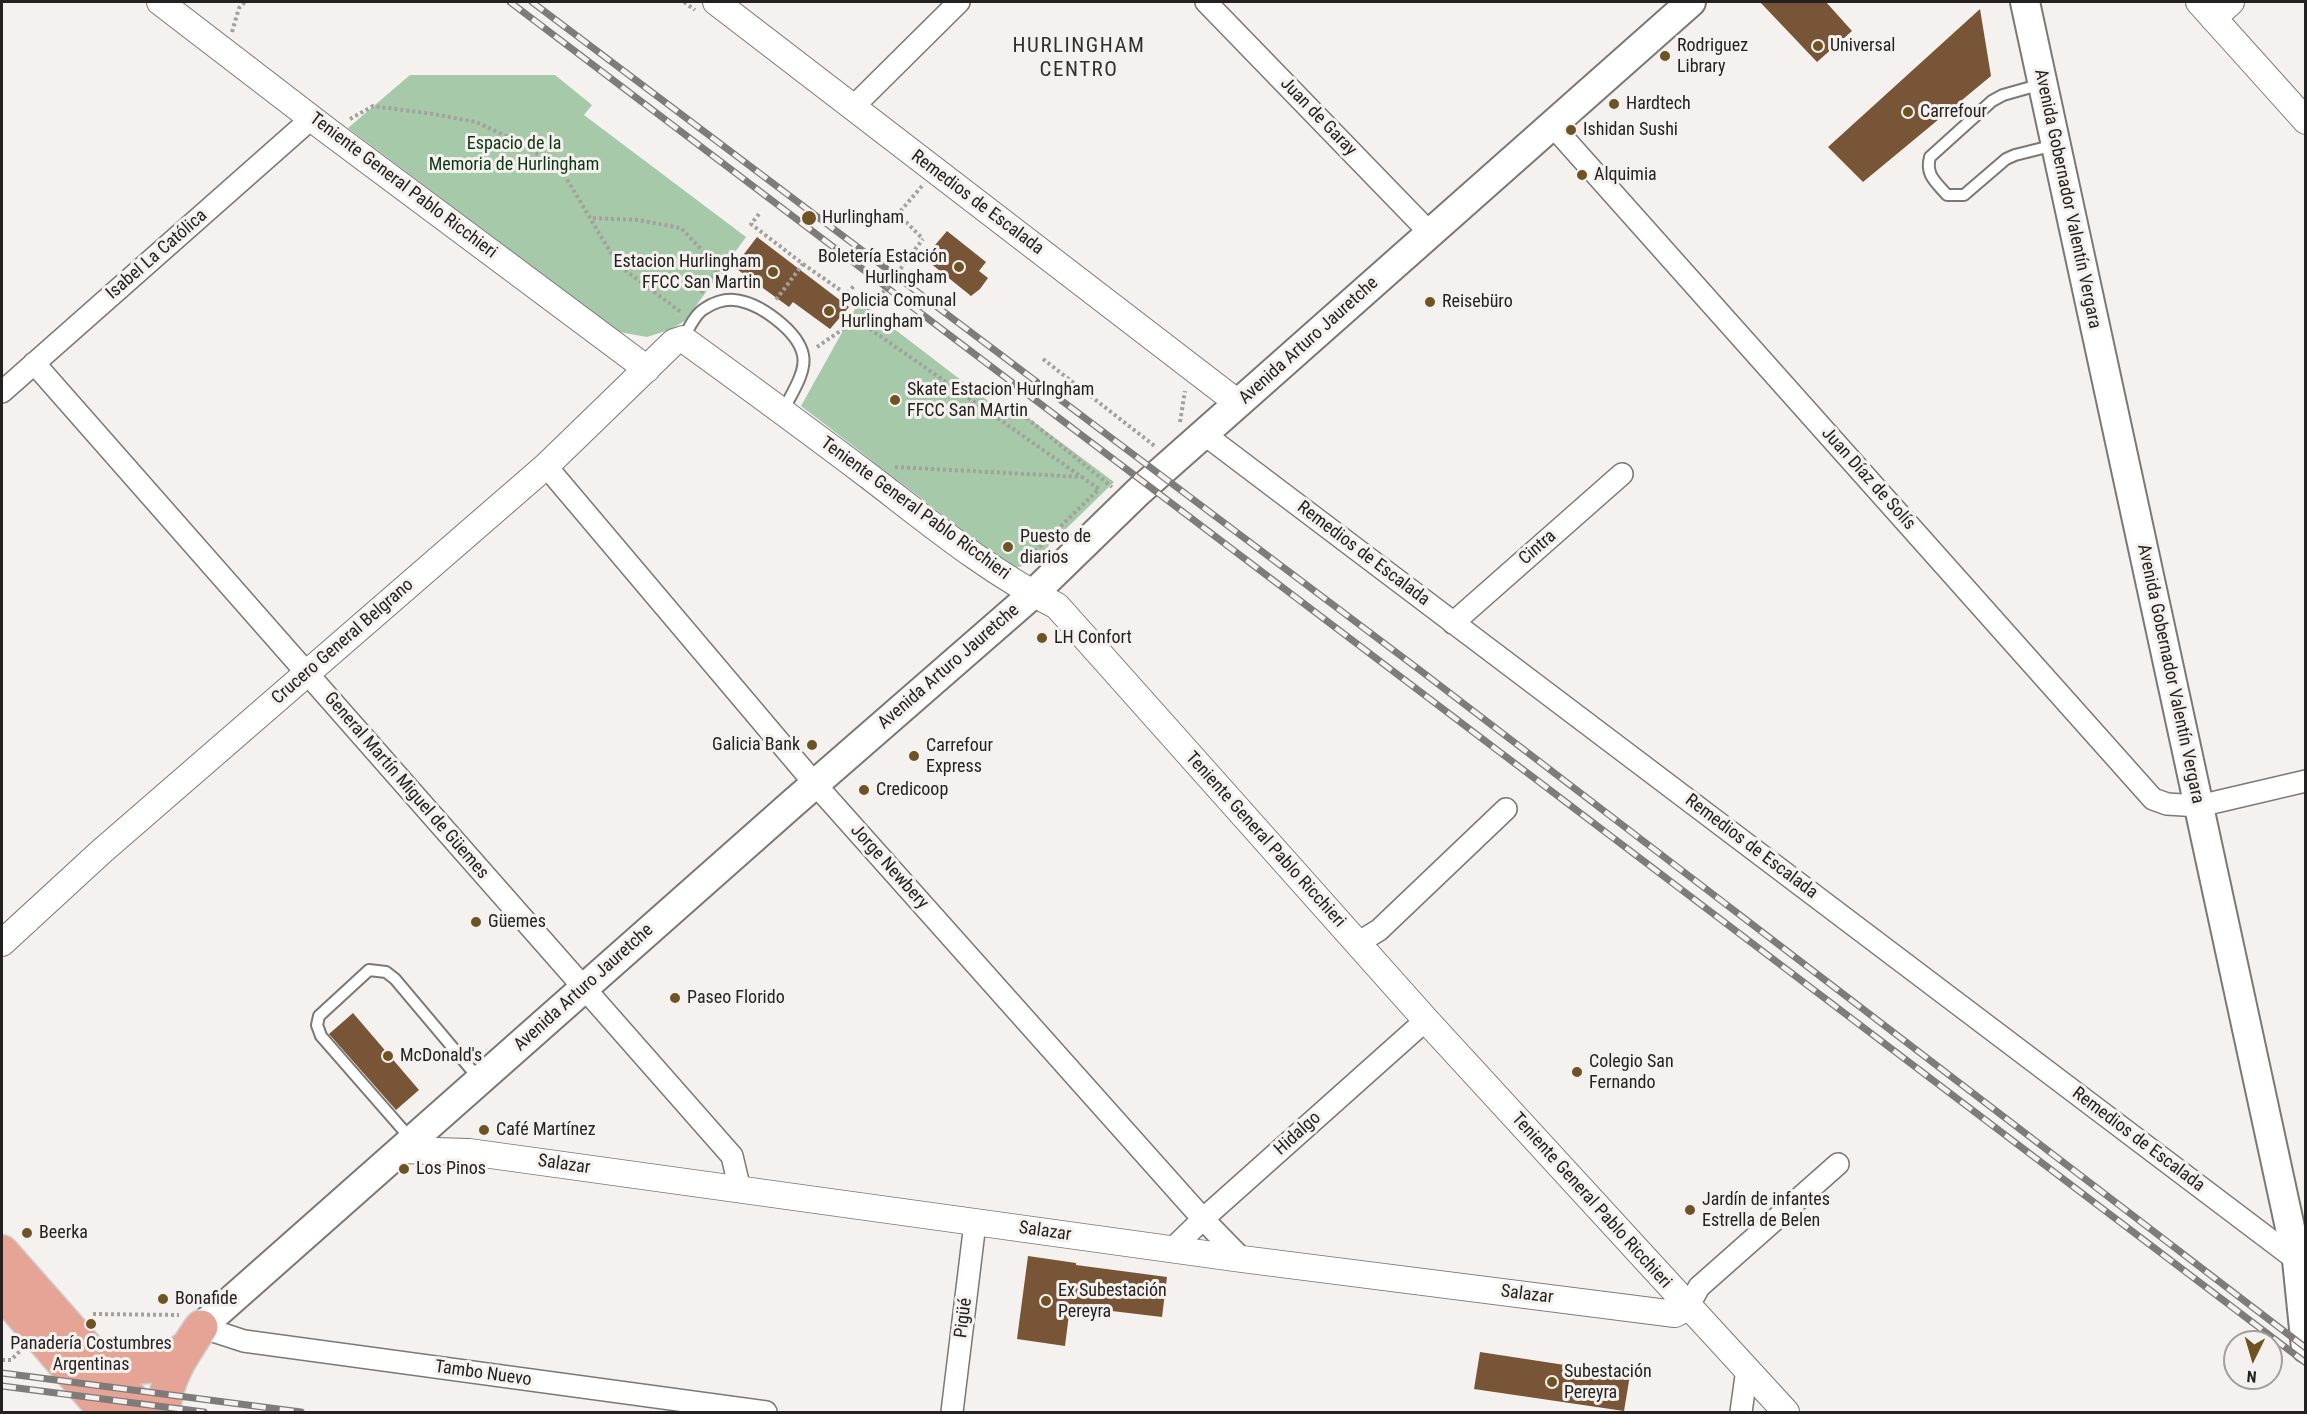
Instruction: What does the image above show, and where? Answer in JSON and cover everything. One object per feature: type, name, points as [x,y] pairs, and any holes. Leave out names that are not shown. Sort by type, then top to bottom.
[{"type":"main road","name":"Avenida Arturo Jauretche","points":[[192,1330],[407,1145],[1038,590],[1129,500],[1691,2]]},
{"type":"main road","name":"Avenida Gobernador Valentín Vergara","points":[[2025,2],[2199,806],[2301,1263],[2306,1348]]},
{"type":"main road","points":[[2,1252],[106,1413]]},
{"type":"main road","points":[[2,1292],[99,1359],[143,1413]]},
{"type":"main road","points":[[47,1323],[105,1344],[141,1348],[168,1344],[192,1330]]},
{"type":"main road","points":[[99,1359],[115,1364],[161,1364],[192,1330]]},
{"type":"main road","points":[[164,1413],[165,1394],[192,1330]]},
{"type":"street","name":"Teniente General Pablo Ricchieri","points":[[160,2],[647,369]]},
{"type":"street","name":"Remedios de Escalada","points":[[716,2],[1239,403]]},
{"type":"street","points":[[852,108],[959,2]]},
{"type":"street","name":"Juan de Garay","points":[[1206,2],[1430,233]]},
{"type":"street","points":[[2215,7],[2306,121]]},
{"type":"street","name":"Isabel La Católica","points":[[2,392],[320,124]]},
{"type":"street","name":"Juan Díaz de Solís","points":[[1552,125],[2153,799],[2167,804],[2199,806],[2306,781]]},
{"type":"street","name":"Teniente General Pablo Ricchieri","points":[[684,327],[783,411],[965,550],[1038,590],[1057,606],[1426,1020],[1786,1413]]},
{"type":"street","name":"Crucero General Belgrano","points":[[2,943],[102,851],[546,466],[674,342],[684,327]]},
{"type":"street","name":"General Martín Miguel de Güemes","points":[[34,363],[732,1156],[741,1190]]},
{"type":"street","name":"Remedios de Escalada","points":[[1204,434],[2301,1263]]},
{"type":"street","name":"Jorge Newbery","points":[[546,466],[815,784],[1203,1219],[1242,1259]]},
{"type":"street","name":"Cintra","points":[[1453,623],[1623,474]]},
{"type":"street","points":[[1358,944],[1379,930],[1506,809]]},
{"type":"street","name":"Hidalgo","points":[[1172,1249],[1426,1020]]},
{"type":"street","name":"Salazar","points":[[407,1145],[1242,1259],[1674,1314],[1688,1307]]},
{"type":"street","points":[[1688,1307],[1699,1287],[1838,1164]]},
{"type":"street","name":"Pigüé","points":[[952,1413],[975,1223]]},
{"type":"street","name":"Tambo Nuevo","points":[[192,1330],[244,1341],[766,1413]]},
{"type":"street","points":[[1740,1413],[1747,1370]]},
{"type":"lane","points":[[2042,84],[2003,95],[1992,101],[1930,157],[1929,175],[1947,195],[1964,195],[2006,159],[2055,145]]},
{"type":"lane","points":[[684,327],[702,310],[719,301],[735,300],[753,305],[785,326],[796,340],[804,356],[802,370],[783,411]]},
{"type":"lane","points":[[407,1145],[321,1036],[317,1025],[319,1016],[369,970],[386,972],[395,979],[480,1080]]},
{"type":"path","points":[[226,52],[239,8],[245,2]]},
{"type":"path","points":[[320,124],[373,106],[476,122],[522,143],[562,171],[592,218],[618,266],[684,327]]},
{"type":"path","points":[[804,356],[868,312],[923,239],[898,214],[924,183]]},
{"type":"path","points":[[759,214],[751,224],[803,264],[846,294],[854,286]]},
{"type":"path","points":[[592,218],[638,220],[681,228],[753,305]]},
{"type":"path","points":[[765,313],[803,264]]},
{"type":"path","points":[[698,296],[719,268]]},
{"type":"path","points":[[860,322],[1099,489],[1026,560],[1038,590]]},
{"type":"path","points":[[1042,359],[1174,460]]},
{"type":"path","points":[[1008,403],[1129,500]]},
{"type":"path","points":[[854,465],[1083,477]]},
{"type":"path","points":[[47,1323],[192,1330]]},
{"type":"green space","name":"Espacio de la Memoria de Hurlingham","points":[[410,75],[555,75],[592,105],[584,115],[746,237],[685,321],[669,330],[647,337],[619,332],[348,128]]},
{"type":"green space","points":[[859,302],[1008,416],[1014,407],[1114,482],[1029,565],[1012,568],[801,406]]},
{"type":"building","name":"Universal","points":[[1760,2],[1826,2],[1852,31],[1817,62]]},
{"type":"building","name":"Carrefour","points":[[1980,9],[1991,76],[1863,182],[1828,147]]},
{"type":"building","name":"Boletería Estación Hurlingham","points":[[947,231],[986,262],[979,271],[988,278],[971,296],[924,258]]},
{"type":"building","name":"Estacion Hurlingham FFCC San Martin","points":[[757,237],[849,307],[830,329],[793,302],[789,307],[734,267]]},
{"type":"building","points":[[353,1013],[419,1090],[396,1110],[329,1034]]},
{"type":"building","points":[[1028,1256],[1167,1277],[1162,1317],[1070,1306],[1065,1346],[1017,1339]]},
{"type":"building","name":"Subestación Pereyra","points":[[1480,1352],[1630,1375],[1624,1411],[1474,1389]]},
{"type":"railway","points":[[510,2],[2306,1363]]},
{"type":"railway","points":[[532,2],[1421,671],[2306,1348]]},
{"type":"railway","points":[[2,1373],[301,1412]]},
{"type":"railway","points":[[2,1386],[204,1412]]},
{"type":"place","name":"Universal","points":[[1818,46]]},
{"type":"place","name":"Rodriguez Library","points":[[1665,56]]},
{"type":"place","name":"Hardtech","points":[[1614,104]]},
{"type":"place","name":"Carrefour","points":[[1908,112]]},
{"type":"place","name":"Ishidan Sushi","points":[[1571,130]]},
{"type":"place","name":"Alquimia","points":[[1582,175]]},
{"type":"place","name":"Hurlingham","points":[[809,218]]},
{"type":"place","name":"Boletería Estación Hurlingham","points":[[959,267]]},
{"type":"place","name":"Estacion Hurlingham FFCC San Martin","points":[[773,272]]},
{"type":"place","name":"Reisebüro","points":[[1430,302]]},
{"type":"place","name":"Policia Comunal Hurlingham","points":[[829,311]]},
{"type":"place","name":"Skate Estacion Hurlngham FFCC San MArtin","points":[[895,400]]},
{"type":"place","name":"Puesto de diarios","points":[[1008,547]]},
{"type":"place","name":"LH Confort","points":[[1042,638]]},
{"type":"place","name":"Galicia Bank","points":[[812,745]]},
{"type":"place","name":"Carrefour Express","points":[[914,756]]},
{"type":"place","name":"Credicoop","points":[[864,790]]},
{"type":"place","name":"Güemes","points":[[476,922]]},
{"type":"place","name":"Paseo Florido","points":[[675,998]]},
{"type":"place","name":"McDonald's","points":[[388,1056]]},
{"type":"place","name":"Colegio San Fernando","points":[[1577,1072]]},
{"type":"place","name":"Café Martínez","points":[[484,1130]]},
{"type":"place","name":"Los Pinos","points":[[404,1169]]},
{"type":"place","name":"Jardín de infantes Estrella de Belen","points":[[1690,1210]]},
{"type":"place","name":"Beerka","points":[[27,1233]]},
{"type":"place","name":"Bonafide","points":[[163,1299]]},
{"type":"place","name":"Ex Subestación Pereyra","points":[[1046,1301]]},
{"type":"place","name":"Panadería Costumbres Argentinas","points":[[91,1324]]},
{"type":"place","name":"Subestación Pereyra","points":[[1552,1382]]},
{"type":"district","name":"HURLINGHAM CENTRO","points":[[1079,59]]}]
